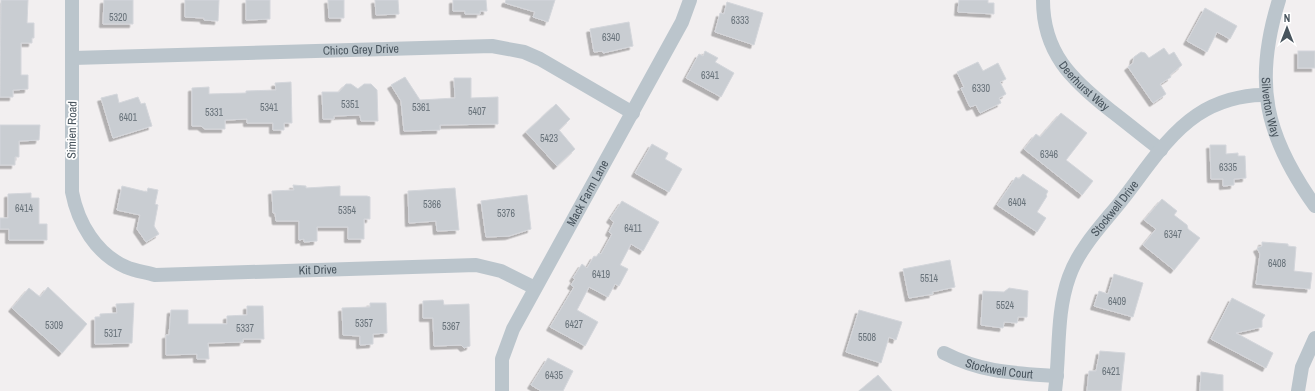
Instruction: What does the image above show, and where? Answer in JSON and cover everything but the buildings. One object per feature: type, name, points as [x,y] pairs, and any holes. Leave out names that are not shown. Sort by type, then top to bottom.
[{"type":"street","name":"Simien Road","points":[[72,0],[72,192],[81,223],[95,244],[103,251]]},
{"type":"street","name":"Mack Farm Lane","points":[[502,391],[501,370],[505,349],[513,329],[682,22],[690,0]]},
{"type":"street","name":"Deerhurst Way","points":[[1043,0],[1043,10],[1052,49],[1063,66],[1086,91],[1161,150]]},
{"type":"street","name":"Silverton Way","points":[[1279,0],[1271,27],[1266,52],[1266,95],[1271,123],[1283,154],[1293,174],[1315,206]]},
{"type":"street","name":"Chico Grey Drive","points":[[73,58],[492,46],[524,52],[540,59],[633,113]]},
{"type":"street","name":"Stockwell Drive","points":[[1055,391],[1063,298],[1074,264],[1085,246],[1161,150],[1182,126],[1198,114],[1212,107],[1238,98],[1266,95]]},
{"type":"street","name":"Kit Drive","points":[[103,251],[126,267],[155,276],[476,265],[501,271],[535,288]]},
{"type":"street","points":[[1298,391],[1302,367],[1315,338]]},
{"type":"street","name":"Stockwell Court","points":[[944,353],[968,364],[987,370],[1056,376]]}]
